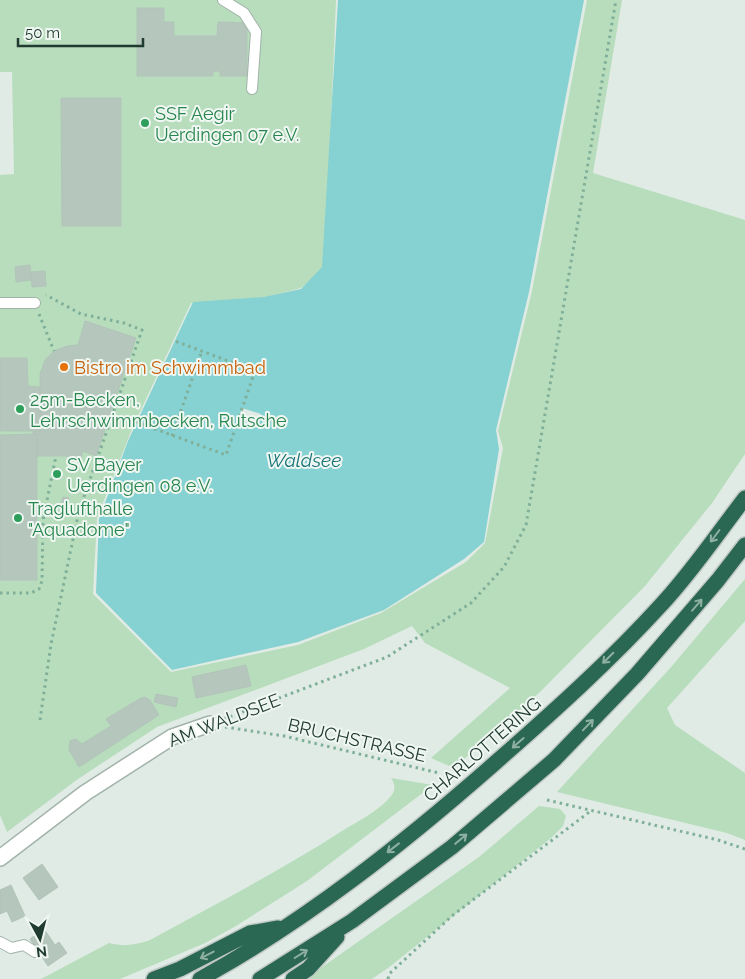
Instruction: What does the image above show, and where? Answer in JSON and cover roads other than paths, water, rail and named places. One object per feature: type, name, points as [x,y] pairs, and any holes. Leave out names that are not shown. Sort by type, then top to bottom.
[{"type":"highway","name":"CHARLOTTERING","points":[[200,979],[284,927],[362,873],[451,802],[554,711],[662,604],[745,498]]},
{"type":"highway","points":[[260,979],[352,921],[452,847],[554,760],[637,674],[718,580],[745,545]]},
{"type":"highway","points":[[293,979],[308,969],[352,921]]},
{"type":"highway","points":[[154,979],[180,969],[250,933],[284,927]]},
{"type":"street","name":"AM WALDSEE","points":[[0,858],[85,793],[124,767],[172,737],[210,724]]},
{"type":"lane","points":[[223,0],[244,13],[256,32],[252,89]]},
{"type":"lane","points":[[0,303],[35,303]]},
{"type":"lane","points":[[0,942],[11,948],[24,945],[35,952]]},
{"type":"water","name":"Waldsee","points":[[338,0],[584,0],[529,292],[496,430],[499,449],[484,542],[464,559],[384,610],[298,642],[172,670],[96,593],[99,519],[128,441],[193,302],[264,297],[301,289],[322,267]]},
{"type":"place","name":"SSF Aegir Uerdingen 07 e.V.","points":[[145,123]]},
{"type":"place","name":"Bistro im Schwimmbad","points":[[64,367]]},
{"type":"place","name":"25m-Becken, Lehrschwimmbecken, Rutsche","points":[[20,409]]},
{"type":"place","name":"SV Bayer Uerdingen 08 e.V.","points":[[57,474]]},
{"type":"place","name":"Traglufthalle \"Aquadome\"","points":[[18,518]]}]
